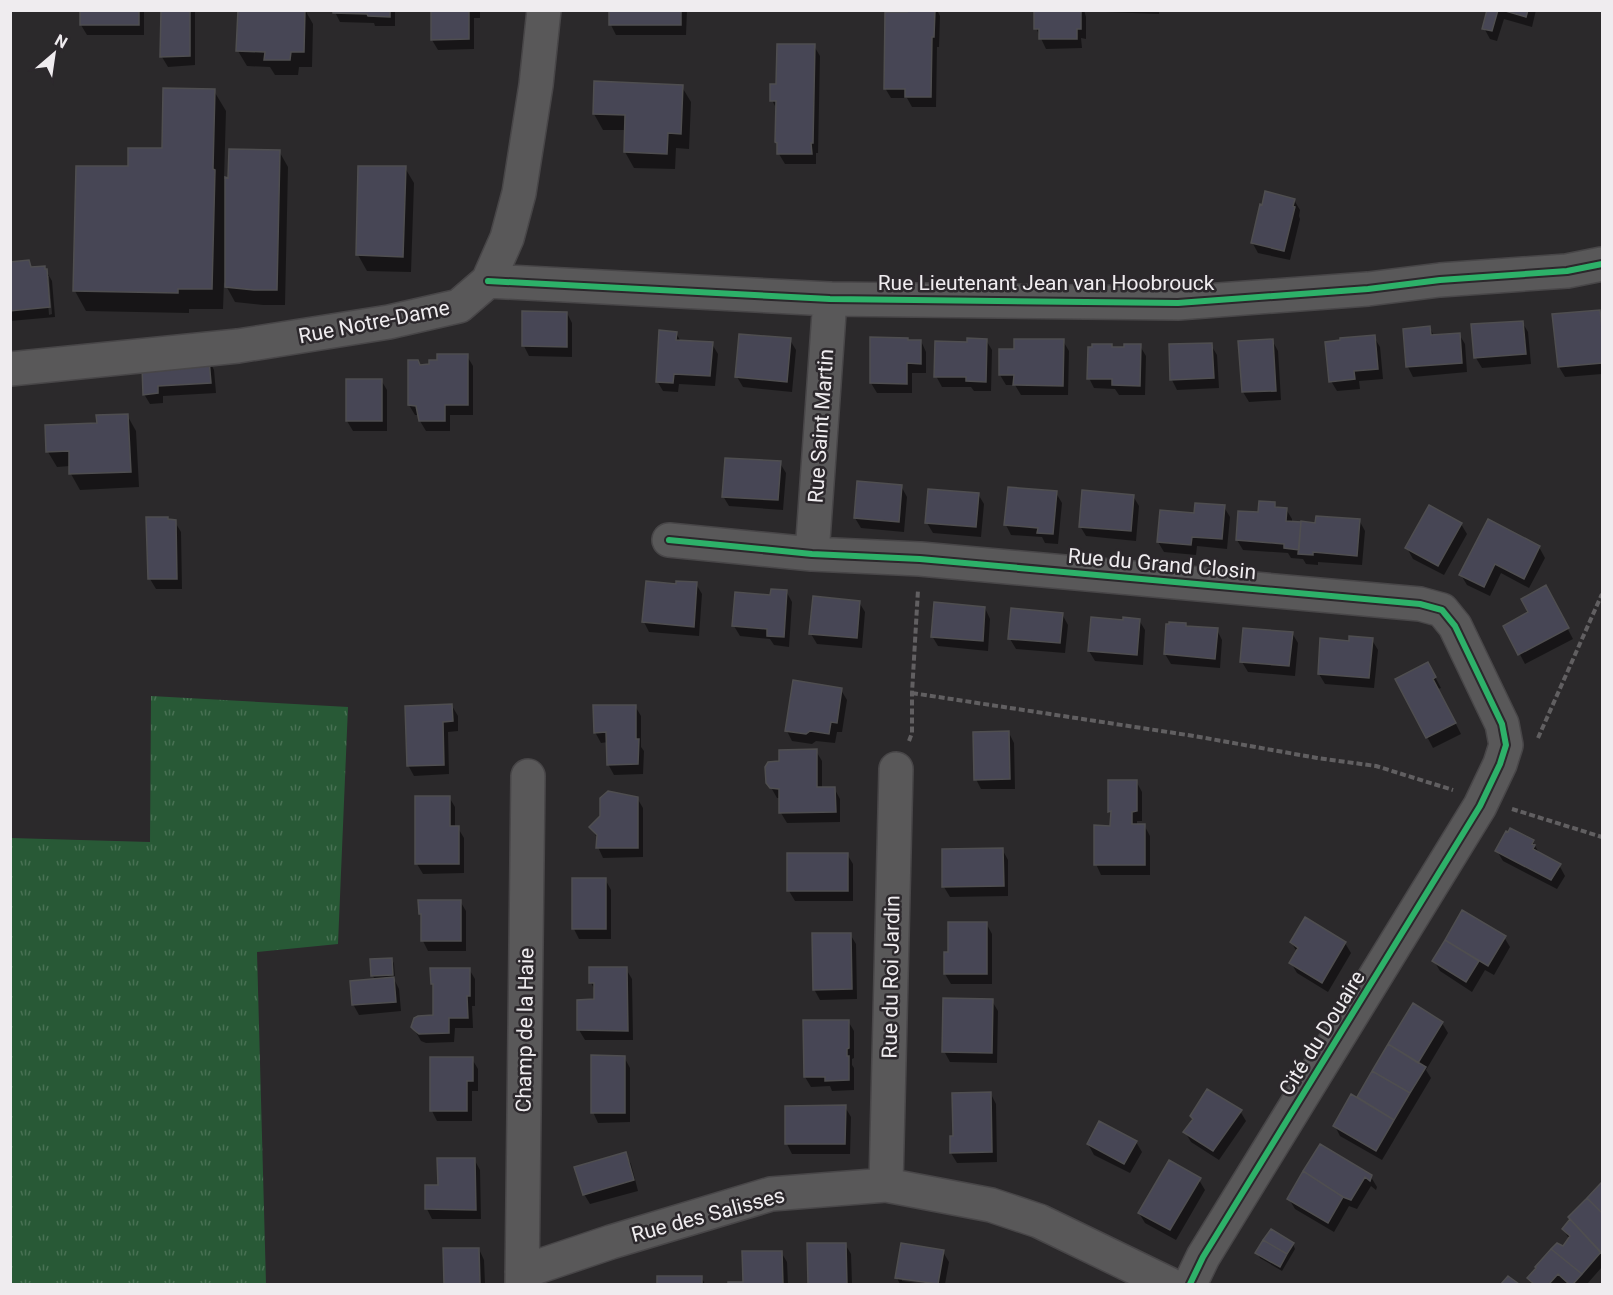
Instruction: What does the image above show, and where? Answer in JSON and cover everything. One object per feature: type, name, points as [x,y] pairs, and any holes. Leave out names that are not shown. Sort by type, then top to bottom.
[{"type":"street","name":"Rue Notre-Dame","points":[[10,369],[238,346],[389,322],[459,306],[488,282],[507,238],[519,193],[536,85],[544,10]]},
{"type":"street","name":"Rue Lieutenant Jean van Hoobrouck","points":[[488,282],[831,299],[1178,303],[1567,271],[1602,264]]},
{"type":"street","name":"Rue Saint Martin","points":[[812,554],[831,299]]},
{"type":"street","name":"Rue du Grand Closin","points":[[669,540],[812,554],[920,559],[1420,604],[1442,610],[1455,626],[1502,724],[1506,745]]},
{"type":"street","points":[[1483,799],[1500,764],[1506,745]]},
{"type":"street","name":"Rue du Roi Jardin","points":[[886,1185],[896,769]]},
{"type":"street","name":"Champ de la Haie","points":[[522,1278],[528,776]]},
{"type":"street","name":"Cité du Douaire","points":[[1190,1284],[1203,1257],[1483,799]]},
{"type":"street","name":"Rue des Salisses","points":[[522,1278],[611,1242],[771,1194],[886,1185],[991,1205],[1039,1221],[1169,1284]]},
{"type":"path","points":[[896,769],[912,733],[912,693],[920,559]]},
{"type":"path","points":[[1506,745],[1534,746],[1602,594]]},
{"type":"path","points":[[912,693],[1376,766],[1602,837]]},
{"type":"green space","points":[[151,696],[348,707],[338,944],[257,952],[266,1284],[11,1284],[11,838],[150,842]]},
{"type":"building","points":[[80,10],[139,10],[139,25],[80,25]]},
{"type":"building","points":[[161,10],[190,10],[190,56],[160,57]]},
{"type":"building","points":[[238,10],[305,10],[304,52],[291,52],[290,60],[264,60],[265,52],[236,51]]},
{"type":"building","points":[[333,10],[390,10],[390,17],[333,13]]},
{"type":"building","points":[[431,10],[469,10],[469,39],[431,40]]},
{"type":"building","points":[[609,10],[681,10],[681,25],[609,25]]},
{"type":"building","points":[[907,10],[935,10],[931,97],[905,97],[905,89],[884,89],[885,12],[907,12]]},
{"type":"building","points":[[1034,10],[1081,10],[1081,29],[1077,29],[1077,39],[1039,39],[1039,29],[1034,29]]},
{"type":"building","points":[[1487,10],[1498,10],[1492,31],[1482,29]]},
{"type":"building","points":[[1502,10],[1528,10],[1526,17]]},
{"type":"building","points":[[777,44],[815,44],[812,154],[777,154],[776,101],[770,101],[770,84],[776,84]]},
{"type":"building","points":[[594,81],[683,85],[681,134],[668,133],[667,154],[624,152],[625,115],[593,114]]},
{"type":"building","points":[[163,88],[215,89],[212,289],[178,289],[178,293],[73,291],[76,166],[128,166],[128,148],[162,148]]},
{"type":"building","points":[[229,149],[280,150],[277,290],[225,287],[225,177],[228,178]]},
{"type":"building","points":[[358,166],[406,166],[403,257],[356,255]]},
{"type":"building","points":[[1265,191],[1295,199],[1284,251],[1251,243]]},
{"type":"building","points":[[29,260],[31,267],[45,266],[47,269],[50,307],[10,311],[10,262]]},
{"type":"building","points":[[1600,310],[1602,363],[1558,367],[1552,314]]},
{"type":"building","points":[[522,311],[567,312],[567,347],[522,346]]},
{"type":"building","points":[[1523,321],[1526,354],[1474,358],[1471,324]]},
{"type":"building","points":[[1430,326],[1431,335],[1460,333],[1462,363],[1406,367],[1403,329]]},
{"type":"building","points":[[659,330],[677,332],[676,340],[713,342],[710,376],[674,374],[673,383],[656,382]]},
{"type":"building","points":[[739,334],[791,338],[787,382],[735,377]]},
{"type":"building","points":[[1375,335],[1378,369],[1354,371],[1355,379],[1329,382],[1325,342],[1340,340],[1340,338]]},
{"type":"building","points":[[870,337],[921,340],[921,364],[907,363],[907,384],[870,383]]},
{"type":"building","points":[[967,338],[987,339],[986,382],[966,381],[966,377],[934,377],[935,341],[967,342]]},
{"type":"building","points":[[1014,339],[1064,339],[1063,386],[1013,385],[1014,375],[999,375],[999,349],[1014,349]]},
{"type":"building","points":[[1273,339],[1276,391],[1242,392],[1238,341]]},
{"type":"building","points":[[1212,343],[1214,378],[1170,380],[1169,344]]},
{"type":"building","points":[[1092,344],[1112,344],[1112,347],[1124,347],[1124,344],[1141,344],[1140,386],[1112,385],[1112,379],[1087,379],[1088,347],[1092,347]]},
{"type":"building","points":[[437,354],[468,354],[468,405],[445,405],[445,421],[419,421],[416,406],[408,405],[408,360],[418,360],[420,365],[429,364],[429,360],[437,360]]},
{"type":"building","points":[[209,359],[211,383],[158,386],[158,393],[143,395],[142,366]]},
{"type":"building","points":[[346,379],[382,379],[382,421],[346,421]]},
{"type":"building","points":[[128,414],[131,472],[69,474],[69,451],[46,452],[45,425],[97,423],[96,415]]},
{"type":"building","points":[[725,458],[781,461],[778,500],[722,497]]},
{"type":"building","points":[[857,481],[902,485],[899,522],[854,518]]},
{"type":"building","points":[[1008,487],[1057,491],[1053,534],[1037,533],[1038,528],[1004,525]]},
{"type":"building","points":[[928,489],[979,493],[976,527],[925,523]]},
{"type":"building","points":[[1082,490],[1134,495],[1131,531],[1079,527]]},
{"type":"building","points":[[1259,501],[1275,502],[1275,507],[1287,508],[1286,521],[1301,522],[1299,550],[1284,548],[1284,544],[1236,540],[1238,511],[1258,512]]},
{"type":"building","points":[[1195,503],[1225,505],[1222,539],[1192,537],[1191,545],[1157,542],[1160,510],[1194,513]]},
{"type":"building","points":[[1429,505],[1462,523],[1438,566],[1405,548]]},
{"type":"building","points":[[1316,516],[1360,519],[1357,556],[1313,552],[1313,555],[1298,554],[1301,521],[1315,523]]},
{"type":"building","points":[[146,517],[168,517],[168,519],[176,520],[177,579],[148,579]]},
{"type":"building","points":[[1488,519],[1540,546],[1524,579],[1495,564],[1484,587],[1459,575]]},
{"type":"building","points":[[646,581],[676,584],[676,581],[697,582],[694,627],[642,622]]},
{"type":"building","points":[[1546,585],[1569,628],[1518,655],[1503,626],[1528,612],[1521,599]]},
{"type":"building","points":[[771,589],[787,590],[784,637],[767,636],[767,629],[732,626],[735,592],[770,595]]},
{"type":"building","points":[[813,596],[860,601],[857,638],[809,634]]},
{"type":"building","points":[[934,602],[985,607],[983,641],[931,637]]},
{"type":"building","points":[[1011,608],[1063,613],[1060,643],[1008,639]]},
{"type":"building","points":[[1091,617],[1140,619],[1137,655],[1088,651]]},
{"type":"building","points":[[1169,622],[1186,623],[1186,626],[1218,628],[1215,659],[1164,654],[1166,624]]},
{"type":"building","points":[[1243,628],[1293,632],[1289,666],[1240,662]]},
{"type":"building","points":[[1349,636],[1373,638],[1369,678],[1318,674],[1320,638],[1349,641]]},
{"type":"building","points":[[1428,662],[1436,677],[1433,679],[1456,723],[1426,738],[1395,679]]},
{"type":"building","points":[[793,680],[842,688],[837,723],[831,722],[829,734],[785,731]]},
{"type":"building","points":[[452,704],[453,721],[443,722],[444,765],[407,766],[405,706]]},
{"type":"building","points":[[593,705],[636,705],[636,739],[639,739],[638,764],[607,765],[606,732],[594,733]]},
{"type":"building","points":[[1009,731],[1010,779],[974,780],[973,732]]},
{"type":"building","points":[[817,749],[817,787],[835,787],[836,812],[779,813],[779,789],[770,788],[766,783],[765,767],[768,762],[779,761],[779,750]]},
{"type":"building","points":[[1108,780],[1137,780],[1137,811],[1132,812],[1132,824],[1145,824],[1145,865],[1094,865],[1094,825],[1110,826]]},
{"type":"building","points":[[608,791],[638,797],[638,848],[596,848],[597,835],[589,827],[600,816],[600,798]]},
{"type":"building","points":[[415,796],[450,796],[450,826],[459,826],[459,864],[415,864]]},
{"type":"building","points":[[1510,828],[1534,840],[1533,849],[1561,864],[1551,880],[1495,851]]},
{"type":"building","points":[[1003,848],[1004,886],[942,887],[942,849]]},
{"type":"building","points":[[787,853],[848,853],[848,891],[787,891]]},
{"type":"building","points":[[572,878],[606,878],[606,929],[572,929]]},
{"type":"building","points":[[418,900],[461,900],[461,941],[421,941],[421,914],[419,914]]},
{"type":"building","points":[[1462,910],[1506,936],[1488,966],[1445,940]]},
{"type":"building","points":[[1305,917],[1346,942],[1322,983],[1289,963],[1298,948],[1290,942]]},
{"type":"building","points":[[948,922],[987,922],[987,974],[944,974],[944,952],[948,952]]},
{"type":"building","points":[[812,933],[851,933],[852,989],[813,990]]},
{"type":"building","points":[[1445,940],[1479,961],[1466,982],[1432,961]]},
{"type":"building","points":[[392,958],[393,975],[371,976],[370,959]]},
{"type":"building","points":[[589,967],[627,967],[628,1031],[577,1030],[577,1000],[594,999],[594,983],[589,983]]},
{"type":"building","points":[[430,968],[470,968],[470,996],[467,996],[468,1018],[449,1018],[449,1033],[419,1034],[411,1027],[414,1018],[433,1015],[433,984],[431,984]]},
{"type":"building","points":[[394,977],[396,1002],[352,1005],[350,981]]},
{"type":"building","points":[[943,998],[993,999],[992,1053],[942,1052]]},
{"type":"building","points":[[1413,1003],[1443,1022],[1418,1063],[1388,1044]]},
{"type":"building","points":[[803,1020],[849,1020],[847,1056],[849,1056],[849,1080],[825,1081],[825,1077],[804,1077]]},
{"type":"building","points":[[1388,1044],[1426,1067],[1410,1093],[1372,1071]]},
{"type":"building","points":[[591,1055],[625,1056],[625,1113],[591,1113]]},
{"type":"building","points":[[430,1057],[473,1057],[473,1081],[467,1081],[467,1111],[430,1111]]},
{"type":"building","points":[[1372,1071],[1410,1093],[1394,1120],[1357,1097]]},
{"type":"building","points":[[1207,1089],[1242,1110],[1213,1151],[1183,1132],[1193,1119],[1190,1116]]},
{"type":"building","points":[[991,1092],[992,1152],[950,1153],[950,1136],[953,1136],[952,1093]]},
{"type":"building","points":[[1351,1094],[1394,1120],[1376,1151],[1333,1126]]},
{"type":"building","points":[[846,1105],[845,1144],[785,1144],[785,1106]]},
{"type":"building","points":[[1099,1121],[1137,1141],[1124,1164],[1087,1144]]},
{"type":"building","points":[[1320,1144],[1372,1175],[1370,1181],[1365,1177],[1351,1200],[1303,1171]]},
{"type":"building","points":[[626,1152],[634,1180],[583,1195],[574,1167]]},
{"type":"building","points":[[437,1158],[475,1158],[476,1210],[425,1209],[425,1185],[438,1185]]},
{"type":"building","points":[[1169,1160],[1201,1178],[1170,1230],[1138,1213]]},
{"type":"building","points":[[1303,1171],[1343,1197],[1328,1223],[1287,1199]]},
{"type":"building","points":[[1602,1182],[1602,1213],[1587,1198]]},
{"type":"building","points":[[1587,1198],[1602,1213],[1602,1254],[1568,1217]]},
{"type":"building","points":[[1570,1219],[1601,1252],[1582,1274],[1551,1249],[1557,1243],[1563,1246],[1570,1236],[1562,1229]]},
{"type":"building","points":[[1271,1229],[1294,1243],[1287,1254],[1263,1240]]},
{"type":"building","points":[[1263,1240],[1287,1254],[1280,1267],[1255,1253]]},
{"type":"building","points":[[807,1243],[846,1243],[847,1284],[808,1284]]},
{"type":"building","points":[[901,1243],[944,1250],[938,1284],[895,1278]]},
{"type":"building","points":[[443,1248],[479,1248],[480,1284],[444,1284]]},
{"type":"building","points":[[1551,1249],[1582,1274],[1573,1284],[1569,1284],[1558,1274],[1549,1284],[1534,1284],[1527,1278]]},
{"type":"building","points":[[742,1251],[782,1251],[783,1284],[728,1284],[728,1282],[743,1282]]},
{"type":"building","points":[[657,1276],[702,1276],[702,1284],[657,1284]]},
{"type":"building","points":[[1508,1276],[1519,1284],[1501,1284]]},
{"type":"cycle path","points":[[488,281],[830,299],[1178,303],[1567,271],[1602,264]]},
{"type":"cycle path","points":[[669,540],[812,554],[920,559],[1420,604],[1442,610],[1455,626],[1502,724],[1506,745],[1500,764],[1480,806],[1203,1257],[1190,1284]]}]
